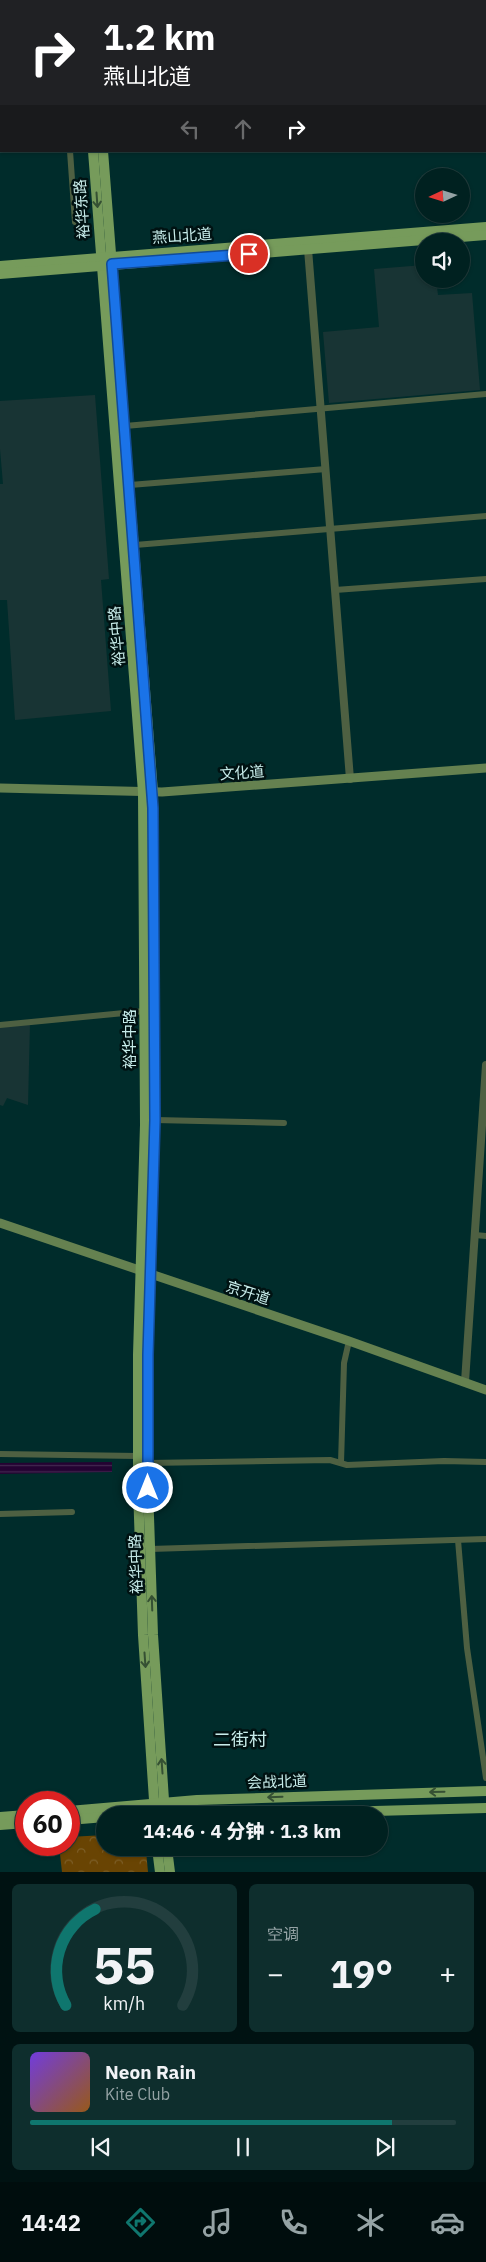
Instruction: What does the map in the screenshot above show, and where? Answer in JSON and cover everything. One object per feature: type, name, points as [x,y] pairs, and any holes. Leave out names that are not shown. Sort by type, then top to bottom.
[{"type":"main road","name":"裕华东路","points":[[93,152],[107,261]]},
{"type":"main road","name":"裕华东路","points":[[103,152],[107,261]]},
{"type":"main road","name":"燕山北道","points":[[0,274],[107,261],[486,227]]},
{"type":"main road","name":"燕山北道","points":[[0,266],[308,249],[486,235]]},
{"type":"main road","name":"裕华中路","points":[[107,261],[130,485],[148,792],[155,1120],[145,1273],[138,1456],[143,1635],[157,1806]]},
{"type":"main road","name":"裕华中路","points":[[107,261],[148,792],[145,1012],[145,1273],[157,1806]]},
{"type":"main road","name":"文化道","points":[[0,788],[148,792],[486,768]]},
{"type":"main road","name":"京开道","points":[[0,1223],[349,1341],[486,1390]]},
{"type":"main road","name":"会战北道","points":[[194,1806],[328,1795],[486,1791]]},
{"type":"main road","name":"会战北道","points":[[388,1811],[486,1808]]},
{"type":"main road","name":"会战北道","points":[[80,1811],[96,1810]]},
{"type":"main road","points":[[1,1817],[15,1816]]},
{"type":"main road","points":[[1,1817],[15,1820]]},
{"type":"main road","points":[[80,1819],[96,1818]]},
{"type":"main road","points":[[158,1856],[160,1872]]},
{"type":"main road","points":[[168,1856],[170,1872]]},
{"type":"street","points":[[70,152],[75,222]]},
{"type":"street","points":[[308,249],[350,779]]},
{"type":"street","points":[[125,426],[486,394]]},
{"type":"street","points":[[130,485],[326,469]]},
{"type":"street","points":[[134,545],[486,516]]},
{"type":"street","points":[[336,590],[486,579]]},
{"type":"street","points":[[0,1025],[123,1012],[145,1012]]},
{"type":"street","points":[[465,1382],[483,1145],[486,1064]]},
{"type":"street","points":[[155,1120],[284,1123]]},
{"type":"street","points":[[475,1235],[486,1236]]},
{"type":"street","points":[[341,1463],[344,1363],[349,1341]]},
{"type":"street","points":[[0,1454],[138,1456]]},
{"type":"street","points":[[148,1463],[330,1460],[347,1464],[444,1461],[486,1462]]},
{"type":"street","points":[[0,1514],[72,1512]]},
{"type":"street","points":[[150,1549],[486,1539]]},
{"type":"street","points":[[458,1540],[467,1648],[486,1778]]},
{"type":"shaded area","points":[[415,266],[415,288],[437,288],[438,295],[472,293],[480,390],[329,403],[323,332],[379,327],[374,269]]},
{"type":"shaded area","points":[[95,395],[109,579],[101,580],[111,711],[15,720],[7,600],[0,600],[0,484],[3,484],[0,449],[0,401]]},
{"type":"shaded area","points":[[30,1023],[28,1105],[7,1098],[3,1106],[0,1105],[0,1027]]},
{"type":"shaded area","points":[[112,1462],[112,1472],[0,1474],[0,1463]]},
{"type":"green space","points":[[80,1836],[96,1836],[96,1856],[146,1856],[148,1872],[62,1872],[60,1856],[80,1856]]},
{"type":"district","name":"二街村","points":[[240,1740]]},
{"type":"route","points":[[148,1488],[148,1355],[155,1120],[155,934],[152,770],[112,264],[249,254]]}]
